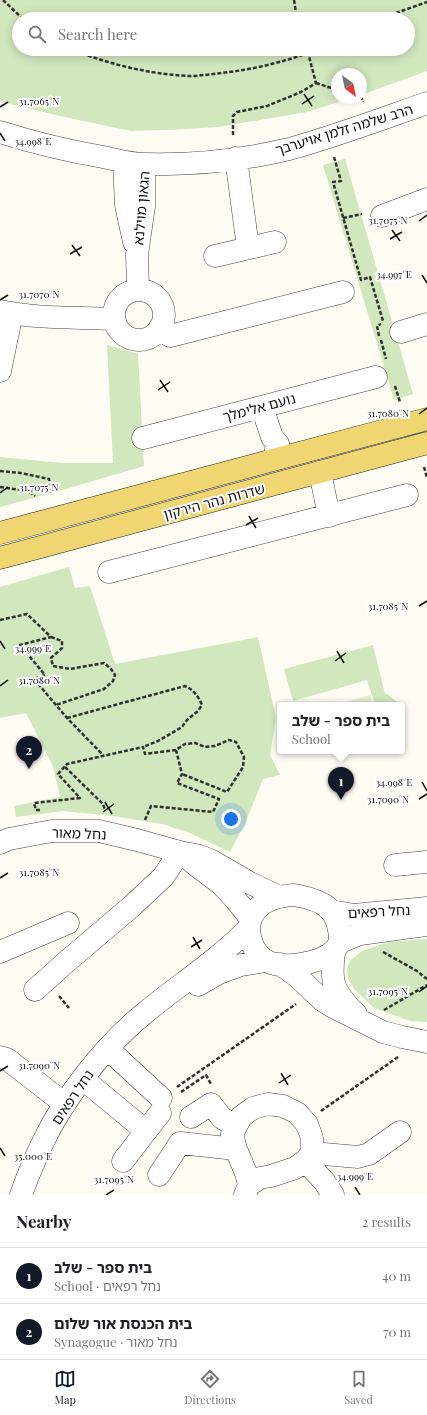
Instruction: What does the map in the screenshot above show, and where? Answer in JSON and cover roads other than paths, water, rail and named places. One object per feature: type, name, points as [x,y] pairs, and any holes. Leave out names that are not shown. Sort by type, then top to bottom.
[{"type":"main road","name":"שדרות נהר הירקון","points":[[0,533],[427,419]]},
{"type":"main road","name":"שדרות נהר הירקון","points":[[0,558],[427,443]]},
{"type":"street","name":"הרב שלמה זלמן אויערבך","points":[[0,132],[67,151],[134,163],[202,162],[245,158],[288,149],[425,110]]},
{"type":"street","points":[[236,158],[248,248]]},
{"type":"street","name":"הגאון מוילנא","points":[[134,163],[144,206],[137,255],[138,290]]},
{"type":"street","points":[[382,216],[427,199]]},
{"type":"street","points":[[215,256],[275,242]]},
{"type":"street","points":[[138,290],[154,294],[161,304],[164,316],[160,327],[149,338],[134,340],[121,333],[116,327],[114,311],[119,299],[126,293],[138,290]]},
{"type":"street","points":[[160,327],[170,336],[343,292]]},
{"type":"street","points":[[0,371],[6,312],[60,318],[114,319]]},
{"type":"street","points":[[401,332],[427,324]]},
{"type":"street","name":"נועם אלימלך","points":[[143,438],[385,373]]},
{"type":"street","points":[[262,407],[272,436],[278,444],[276,449],[279,458]]},
{"type":"street","points":[[320,472],[329,516]]},
{"type":"street","points":[[109,572],[407,495]]},
{"type":"street","name":"נחל מאור","points":[[0,843],[9,839],[52,831],[99,831],[200,856],[279,897]]},
{"type":"street","points":[[35,990],[132,906],[163,877],[180,852]]},
{"type":"street","name":"נחל מאור","points":[[180,852],[221,884],[236,900],[250,924]]},
{"type":"street","points":[[395,866],[427,862]]},
{"type":"street","points":[[365,1023],[342,1000],[336,991],[333,981],[332,966],[337,947],[338,922],[332,911],[310,898],[294,896],[279,897],[266,902],[258,908],[250,924],[250,938],[252,945],[258,953],[298,977],[322,1000],[333,1007],[365,1023],[384,1032],[427,1042]]},
{"type":"street","name":"נחל רפאים","points":[[332,911],[354,915],[427,908]]},
{"type":"street","points":[[0,952],[68,923]]},
{"type":"street","name":"נחל רפאים","points":[[20,1195],[43,1141],[65,1104],[83,1079],[108,1049],[145,1012],[240,938],[250,924]]},
{"type":"street","name":"נחל רפאים","points":[[337,947],[360,934],[427,925]]},
{"type":"street","points":[[273,962],[301,965],[316,961],[337,947]]},
{"type":"street","name":"נחל רפאים","points":[[145,1012],[219,973],[241,965],[273,962]]},
{"type":"street","points":[[108,1049],[166,1099],[146,1132],[123,1161]]},
{"type":"street","points":[[0,1057],[7,1059],[65,1104]]},
{"type":"street","points":[[83,1079],[146,1132]]},
{"type":"street","points":[[191,1117],[211,1104],[222,1118],[236,1126]]},
{"type":"street","points":[[247,1190],[246,1173],[232,1134],[241,1117],[254,1108],[268,1104],[283,1106],[297,1113],[307,1124],[312,1138],[309,1157],[333,1195]]},
{"type":"street","points":[[247,1190],[260,1178],[295,1168],[309,1157],[358,1157],[369,1154],[400,1132]]},
{"type":"street","points":[[158,1176],[180,1144],[236,1148]]},
{"type":"place","name":"בית הכנסת אור שלום","points":[[29,769]]},
{"type":"place","name":"בית ספר - שלב","points":[[341,800]]}]
